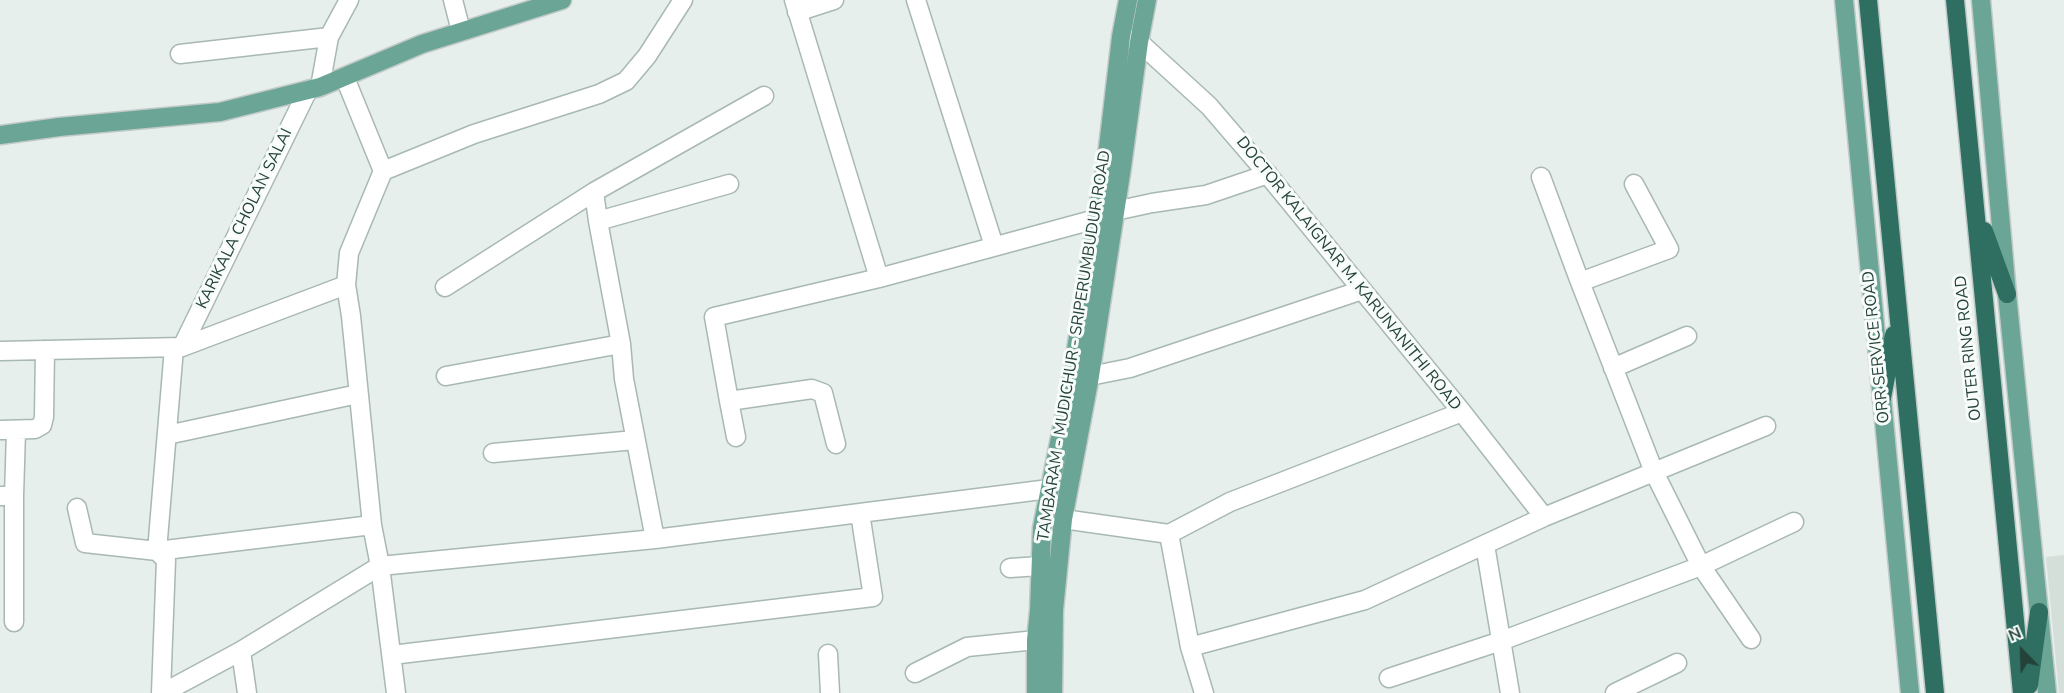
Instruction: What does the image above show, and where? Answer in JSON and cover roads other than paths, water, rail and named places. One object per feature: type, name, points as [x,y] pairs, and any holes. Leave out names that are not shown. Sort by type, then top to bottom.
[{"type":"highway","points":[[1868,0],[1935,693]]},
{"type":"highway","name":"OUTER RING ROAD","points":[[1955,0],[2022,693]]},
{"type":"highway","points":[[1975,204],[2007,294]]},
{"type":"highway","points":[[1882,398],[1898,315]]},
{"type":"highway","points":[[2027,693],[2039,612]]},
{"type":"main road","points":[[0,135],[220,112],[314,89],[423,44],[562,0]]},
{"type":"main road","name":"TAMBARAM - MUDICHUR - SRIPERUMBUDUR ROAD","points":[[1035,693],[1042,528],[1071,382],[1106,164],[1121,37],[1128,0]]},
{"type":"main road","name":"TAMBARAM - MUDICHUR - SRIPERUMBUDUR ROAD","points":[[1053,693],[1054,610],[1063,519],[1090,376],[1147,0]]},
{"type":"main road","name":"ORR SERVICE ROAD","points":[[1844,0],[1910,693]]},
{"type":"main road","points":[[1981,0],[2007,294],[2047,693]]},
{"type":"street","name":"KARIKALA CHOLAN SALAI","points":[[162,693],[166,560],[157,551],[166,435],[178,348],[314,89],[329,37],[349,0]]},
{"type":"street","points":[[453,0],[461,31]]},
{"type":"street","points":[[383,171],[474,134],[599,94],[626,81],[647,56],[683,0]]},
{"type":"street","points":[[834,0],[795,6],[879,278]]},
{"type":"street","points":[[916,0],[994,246]]},
{"type":"street","points":[[180,54],[329,37]]},
{"type":"street","points":[[1121,37],[1139,42]]},
{"type":"street","name":"DOCTOR KALAIGNAR M. KARUNANITHI ROAD","points":[[1139,42],[1209,106],[1268,174],[1462,412],[1544,517]]},
{"type":"street","points":[[345,78],[383,171],[349,253],[346,285],[372,525],[380,566],[396,693]]},
{"type":"street","points":[[445,287],[594,192],[764,96]]},
{"type":"street","points":[[1115,211],[1152,202],[1206,195],[1268,174]]},
{"type":"street","points":[[1541,177],[1654,472],[1701,566],[1751,639]]},
{"type":"street","points":[[597,221],[729,184]]},
{"type":"street","points":[[1580,282],[1669,249],[1634,184]]},
{"type":"street","points":[[594,192],[597,221],[621,344],[624,379],[655,539]]},
{"type":"street","points":[[736,437],[714,317],[879,278],[1096,219]]},
{"type":"street","points":[[0,351],[178,348],[346,285]]},
{"type":"street","points":[[1090,376],[1130,368],[1362,290]]},
{"type":"street","points":[[1613,368],[1687,336]]},
{"type":"street","points":[[446,376],[621,344]]},
{"type":"street","points":[[14,622],[7,496],[8,430],[35,429],[42,425],[45,350]]},
{"type":"street","points":[[729,401],[812,389],[823,393],[836,444]]},
{"type":"street","points":[[166,435],[357,394]]},
{"type":"street","points":[[1063,519],[1169,534],[1230,502],[1462,412]]},
{"type":"street","points":[[1190,646],[1365,600],[1544,517],[1766,426]]},
{"type":"street","points":[[493,453],[635,440]]},
{"type":"street","points":[[162,693],[241,651],[380,566],[655,539],[1049,489]]},
{"type":"street","points":[[77,508],[85,543],[157,551],[372,525]]},
{"type":"street","points":[[392,655],[873,597],[860,513]]},
{"type":"street","points":[[1389,678],[1501,641],[1701,566],[1794,522]]},
{"type":"street","points":[[1169,534],[1190,646],[1204,693]]},
{"type":"street","points":[[1485,545],[1510,693]]},
{"type":"street","points":[[1010,568],[1040,566]]},
{"type":"street","points":[[915,673],[967,647],[1036,640]]},
{"type":"street","points":[[241,651],[247,693]]},
{"type":"street","points":[[828,654],[830,693]]},
{"type":"street","points":[[1615,693],[1677,663]]}]
